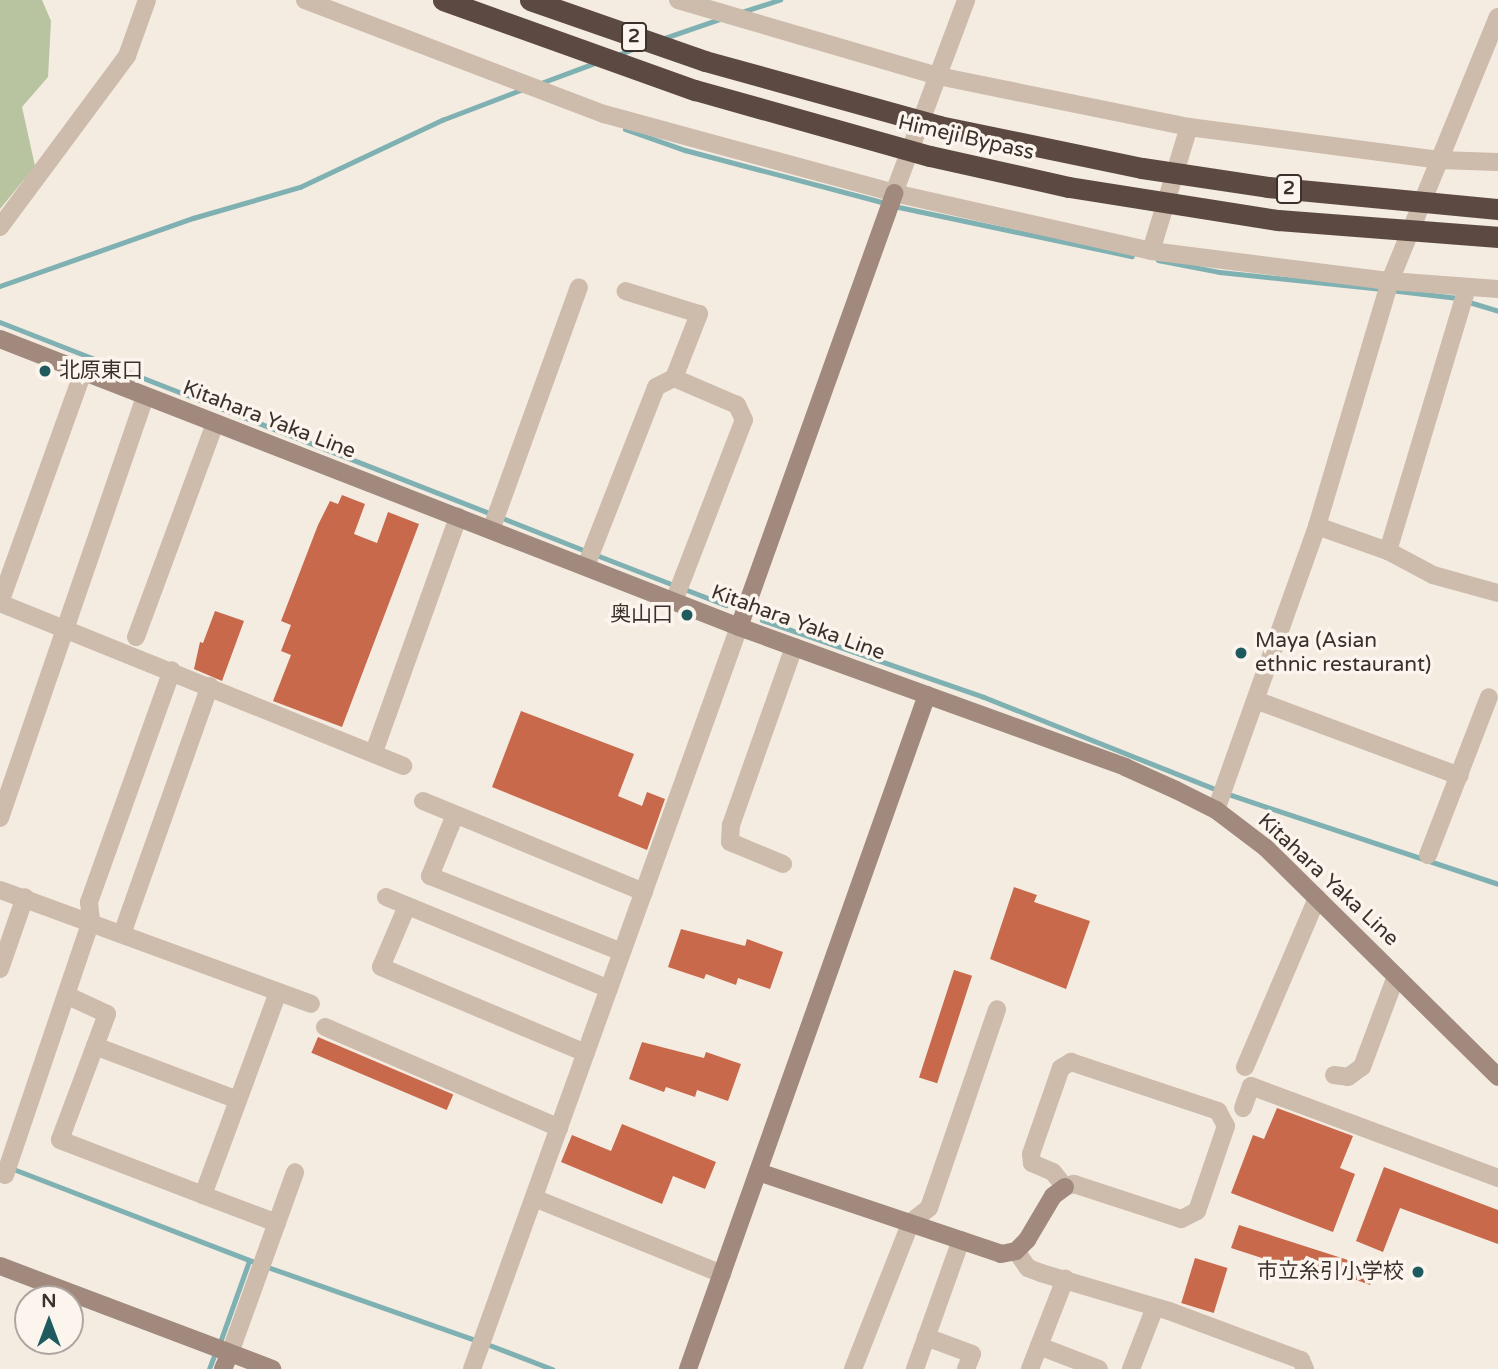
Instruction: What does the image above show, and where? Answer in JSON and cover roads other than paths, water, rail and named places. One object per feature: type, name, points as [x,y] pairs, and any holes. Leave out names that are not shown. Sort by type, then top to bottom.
[{"type":"highway","name":"Himeji Bypass","points":[[443,0],[553,42],[695,90],[930,156],[1174,205],[1388,231],[1498,237]]},
{"type":"highway","name":"Himeji Bypass","points":[[530,0],[705,61],[939,126],[1142,168],[1399,202],[1498,209]]},
{"type":"street","points":[[0,227],[127,55],[147,0]]},
{"type":"street","points":[[305,0],[604,114],[894,193],[1151,251],[1390,281],[1498,289]]},
{"type":"street","points":[[678,0],[938,76],[1189,127],[1439,160],[1498,162]]},
{"type":"street","points":[[472,1369],[894,193],[966,0]]},
{"type":"street","points":[[1216,810],[1258,701],[1318,526],[1390,281],[1498,17]]},
{"type":"street","points":[[1151,251],[1189,127]]},
{"type":"street","points":[[491,530],[579,287]]},
{"type":"street","points":[[1388,551],[1467,288]]},
{"type":"street","points":[[586,566],[656,387],[674,378],[699,314],[625,291]]},
{"type":"street","name":"Kitahara Yaka Line","points":[[0,340],[739,627],[1125,767],[1216,810],[1266,848],[1498,1077]]},
{"type":"street","points":[[83,372],[0,603],[172,670],[403,766]]},
{"type":"street","points":[[674,378],[737,405],[744,420],[674,601]]},
{"type":"street","points":[[0,818],[63,628],[145,396]]},
{"type":"street","points":[[136,638],[215,424]]},
{"type":"street","points":[[374,752],[458,517]]},
{"type":"street","points":[[1318,526],[1388,551],[1433,575],[1498,593]]},
{"type":"street","points":[[783,863],[730,842],[731,825],[794,647]]},
{"type":"street","points":[[5,1175],[91,921],[89,902],[172,670]]},
{"type":"street","points":[[122,934],[210,686]]},
{"type":"street","points":[[688,1369],[927,695]]},
{"type":"street","points":[[1428,855],[1489,697]]},
{"type":"street","points":[[1258,701],[1460,776]]},
{"type":"street","points":[[423,801],[644,892]]},
{"type":"street","points":[[455,815],[430,876],[622,952]]},
{"type":"street","points":[[0,890],[91,921],[311,1004]]},
{"type":"street","points":[[0,969],[25,897]]},
{"type":"street","points":[[386,897],[609,989]]},
{"type":"street","points":[[1245,1067],[1317,898]]},
{"type":"street","points":[[407,906],[381,967],[586,1053]]},
{"type":"street","points":[[1334,1075],[1348,1077],[1362,1067],[1396,976]]},
{"type":"street","points":[[203,1195],[278,992]]},
{"type":"street","points":[[66,995],[107,1014],[60,1140],[276,1223]]},
{"type":"street","points":[[853,1369],[911,1222],[929,1208],[997,1009]]},
{"type":"street","points":[[325,1027],[559,1128]]},
{"type":"street","points":[[95,1046],[238,1100]]},
{"type":"street","points":[[758,1172],[1001,1254],[1016,1251],[1053,1196],[1074,1184],[1181,1219],[1189,1216],[1197,1211],[1226,1126],[1218,1111],[1071,1062],[1061,1068],[1031,1154],[1032,1163],[1053,1172],[1065,1187]]},
{"type":"street","points":[[1243,1108],[1251,1086],[1498,1178]]},
{"type":"street","points":[[226,1361],[295,1172]]},
{"type":"street","points":[[534,1198],[722,1274]]},
{"type":"street","points":[[915,1369],[961,1240]]},
{"type":"street","points":[[1016,1251],[1028,1268],[1155,1307],[1301,1360],[1305,1369]]},
{"type":"street","points":[[0,1266],[226,1361],[272,1369]]},
{"type":"street","points":[[1030,1369],[1065,1279]]},
{"type":"street","points":[[1131,1369],[1155,1307]]},
{"type":"street","points":[[926,1337],[972,1354],[967,1369]]},
{"type":"street","points":[[1039,1346],[1098,1369]]},
{"type":"waterway","points":[[742,12],[780,0]]},
{"type":"waterway","points":[[662,39],[720,19]]},
{"type":"waterway","points":[[620,54],[641,46]]},
{"type":"waterway","points":[[541,83],[595,63]]},
{"type":"waterway","points":[[0,286],[193,218],[300,187],[442,120],[523,89]]},
{"type":"waterway","points":[[625,129],[685,150],[886,203]]},
{"type":"waterway","points":[[894,206],[1132,256]]},
{"type":"waterway","points":[[1158,260],[1220,272],[1382,289]]},
{"type":"waterway","points":[[1390,290],[1458,298]]},
{"type":"waterway","points":[[1466,301],[1498,311]]},
{"type":"waterway","points":[[0,322],[492,514]]},
{"type":"waterway","points":[[500,517],[586,551]]},
{"type":"waterway","points":[[594,554],[674,585]]},
{"type":"waterway","points":[[682,588],[726,605]]},
{"type":"waterway","points":[[762,620],[984,697],[1220,791]]},
{"type":"waterway","points":[[1228,794],[1498,884]]},
{"type":"waterway","points":[[11,1168],[257,1263]]},
{"type":"waterway","points":[[219,1345],[249,1261]]},
{"type":"waterway","points":[[265,1266],[478,1341]]},
{"type":"waterway","points":[[487,1344],[552,1369]]},
{"type":"waterway","points":[[209,1369],[215,1353]]},
{"type":"place","name":"北原東口","points":[[45,371]]},
{"type":"place","name":"奥山口","points":[[687,615]]},
{"type":"place","name":"Maya (Asian ethnic restaurant)","points":[[1241,653]]},
{"type":"place","name":"市立糸引小学校","points":[[1418,1272]]}]
